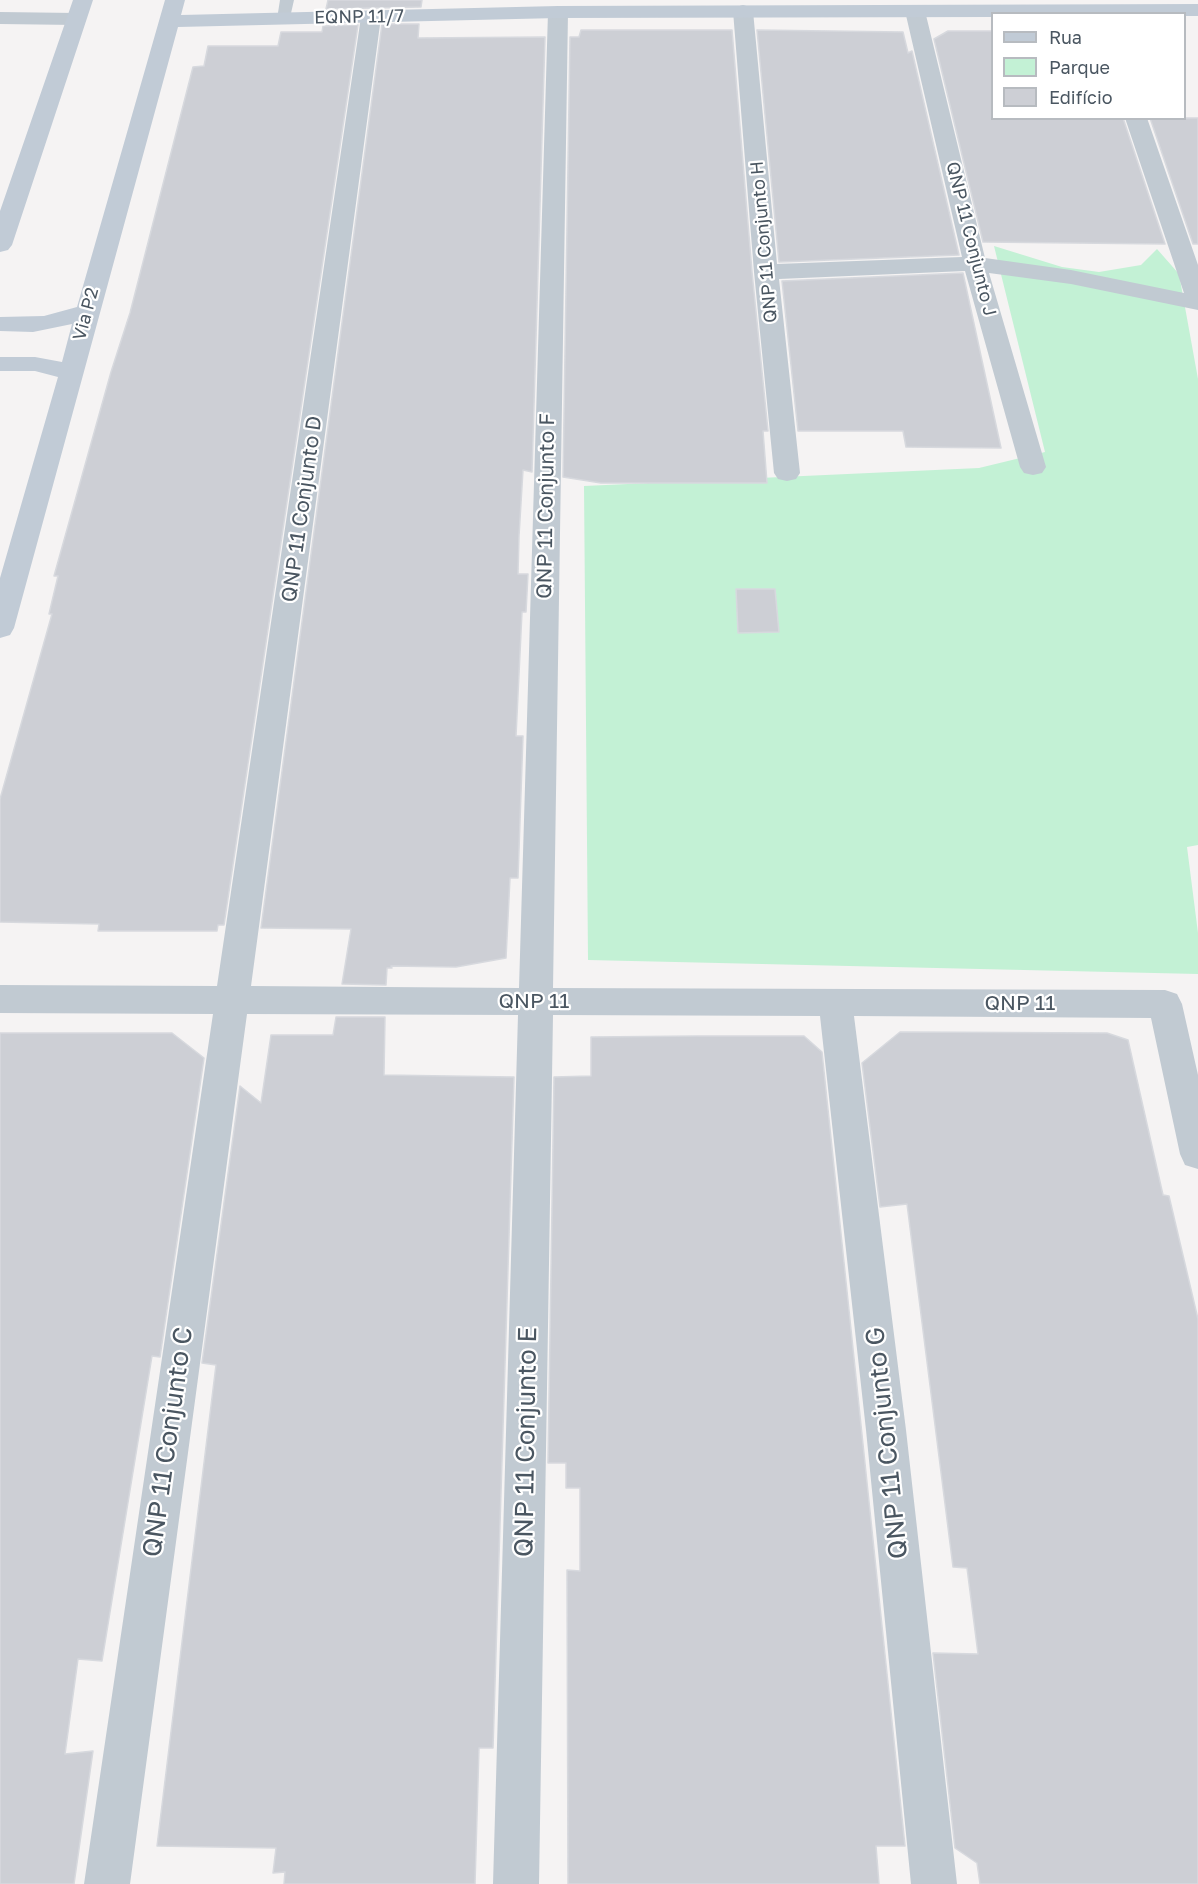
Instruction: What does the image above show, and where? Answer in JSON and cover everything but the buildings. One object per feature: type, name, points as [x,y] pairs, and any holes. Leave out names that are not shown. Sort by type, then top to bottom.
[{"type":"main road","name":"EQNP 11/7","points":[[172,10],[286,9],[371,17],[558,12],[1198,10]]},
{"type":"main road","points":[[0,245],[79,10]]},
{"type":"main road","name":"Via P2","points":[[0,628],[172,10]]},
{"type":"main road","points":[[0,324],[44,324],[87,312]]},
{"type":"main road","points":[[0,363],[35,364],[71,372]]},
{"type":"street","points":[[0,18],[79,10]]},
{"type":"street","name":"QNP 11 Conjunto H","points":[[743,11],[766,272],[787,472]]},
{"type":"street","name":"QNP 11 Conjunto J","points":[[915,11],[975,264],[1033,466]]},
{"type":"street","name":"QNP 11 Conjunto F","points":[[535,1001],[558,12]]},
{"type":"street","name":"QNP 11 Conjunto D","points":[[230,1000],[371,17]]},
{"type":"street","points":[[766,272],[975,264],[1071,277],[1198,302],[1137,120]]},
{"type":"street","name":"QNP 11","points":[[0,999],[1165,1004],[1188,1061]]},
{"type":"street","name":"QNP 11 Conjunto C","points":[[107,1884],[230,1000]]},
{"type":"street","name":"QNP 11 Conjunto E","points":[[516,1884],[535,1001]]},
{"type":"street","name":"QNP 11 Conjunto G","points":[[835,1002],[886,1430],[934,1884]]},
{"type":"street","points":[[1188,1061],[1198,1154]]},
{"type":"green space","points":[[994,246],[1062,267],[1099,272],[1141,265],[1157,249],[1179,274],[1198,379],[1198,845],[1187,847],[1198,933],[1198,974],[588,960],[584,486],[979,468],[1045,452]]}]
